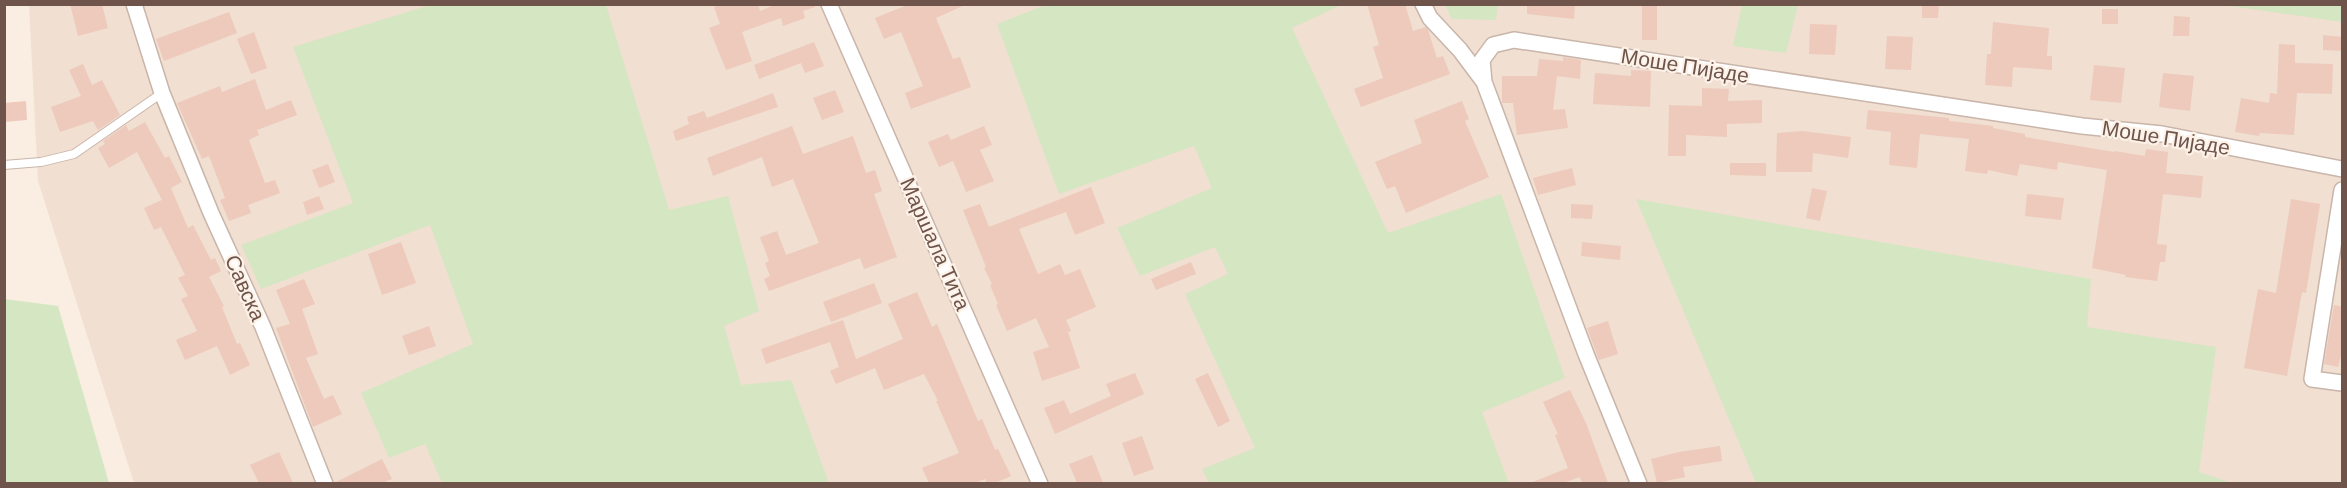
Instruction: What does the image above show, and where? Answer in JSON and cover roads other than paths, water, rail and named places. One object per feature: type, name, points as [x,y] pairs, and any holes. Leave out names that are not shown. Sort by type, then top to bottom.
[{"type":"street","name":"Савска","points":[[134,4],[162,93],[262,327],[325,483]]},
{"type":"street","name":"Маршала Тита","points":[[829,4],[1040,483]]},
{"type":"street","points":[[1423,4],[1430,18],[1460,50],[1484,82]]},
{"type":"street","name":"Моше Пијаде","points":[[1639,483],[1586,354],[1484,82],[1482,60],[1493,45],[1514,40],[2082,126],[2162,134],[2343,169]]},
{"type":"street","points":[[2343,190],[2312,379],[2343,383]]},
{"type":"lane","points":[[4,165],[40,162],[74,154],[162,93]]}]
